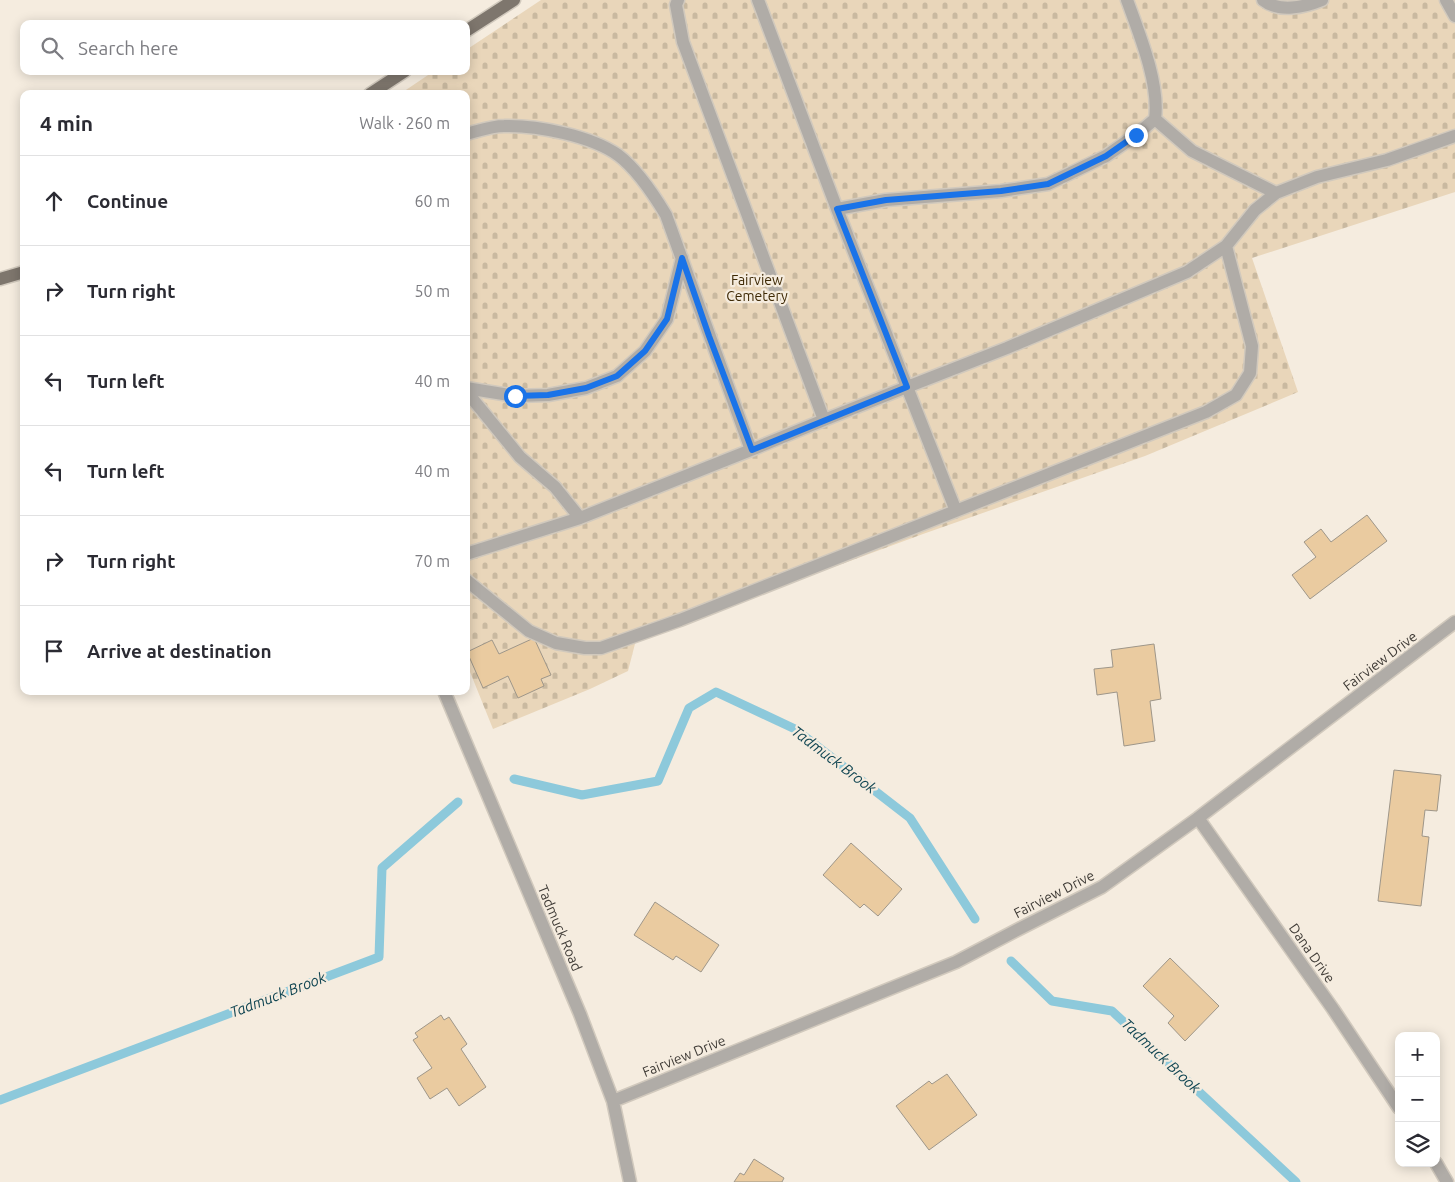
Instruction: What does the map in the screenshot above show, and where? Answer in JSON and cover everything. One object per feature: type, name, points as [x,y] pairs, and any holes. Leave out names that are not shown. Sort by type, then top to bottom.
[{"type":"main road","points":[[470,28],[514,0]]},
{"type":"main road","points":[[376,90],[399,75]]},
{"type":"main road","points":[[0,279],[20,273]]},
{"type":"street","points":[[678,0],[676,5],[683,42],[824,420]]},
{"type":"street","points":[[758,0],[837,209],[956,511]]},
{"type":"street","points":[[837,209],[886,200],[1001,191],[1048,184],[1106,156],[1136,135],[1155,119],[1157,105],[1153,80],[1127,0]]},
{"type":"street","points":[[1263,0],[1268,4],[1288,9],[1322,0]]},
{"type":"street","points":[[1446,0],[1455,16]]},
{"type":"street","points":[[1155,119],[1192,151],[1276,193]]},
{"type":"street","points":[[470,133],[503,126],[556,131],[588,140],[618,156],[649,187],[666,215],[752,450]]},
{"type":"street","points":[[470,553],[580,518],[1007,348],[1187,272],[1226,246],[1255,210],[1276,193],[1317,177],[1388,160],[1455,136]]},
{"type":"street","points":[[470,583],[528,631],[556,643],[585,648],[601,648],[680,620],[1206,412],[1236,395],[1250,373],[1252,346],[1226,246]]},
{"type":"street","points":[[470,390],[515,396],[548,395],[586,388],[617,376],[645,351],[667,319],[682,258]]},
{"type":"street","points":[[470,394],[520,457],[554,487],[580,518]]},
{"type":"street","name":"Fairview Drive","points":[[613,1101],[956,962],[1102,888],[1198,818],[1455,622]]},
{"type":"street","name":"Tadmuck Road","points":[[446,695],[580,1014],[613,1101],[630,1182]]},
{"type":"street","name":"Dana Drive","points":[[1198,818],[1333,1009],[1395,1102]]},
{"type":"street","points":[[1438,1167],[1447,1182]]},
{"type":"green space","name":"Fairview Cemetery","points":[[541,0],[1455,0],[1455,192],[1252,258],[1298,392],[1145,456],[923,534],[636,640],[628,671],[590,689],[493,729],[470,672],[470,90],[406,90],[428,75],[470,75],[470,47]]},
{"type":"building","points":[[1367,515],[1387,541],[1310,599],[1292,575],[1316,557],[1304,542],[1321,529],[1331,542]]},
{"type":"building","points":[[534,638],[551,675],[541,679],[544,686],[518,698],[508,676],[483,688],[470,659],[470,651],[492,640],[499,654]]},
{"type":"building","points":[[1154,644],[1161,699],[1150,701],[1155,741],[1124,746],[1117,692],[1097,695],[1094,669],[1113,667],[1111,650]]},
{"type":"building","points":[[1394,770],[1441,775],[1437,811],[1425,810],[1422,836],[1429,837],[1421,906],[1378,901]]},
{"type":"building","points":[[851,843],[902,889],[878,916],[864,904],[860,908],[823,875]]},
{"type":"building","points":[[655,902],[719,945],[701,972],[676,956],[673,960],[634,935]]},
{"type":"building","points":[[1170,958],[1219,1006],[1185,1041],[1168,1023],[1174,1016],[1143,986]]},
{"type":"building","points":[[441,1015],[444,1020],[449,1017],[467,1044],[461,1049],[486,1087],[459,1106],[447,1088],[430,1099],[417,1078],[432,1068],[413,1040],[418,1037],[415,1033]]},
{"type":"building","points":[[947,1074],[977,1115],[929,1150],[896,1106],[929,1081],[932,1084]]},
{"type":"building","points":[[754,1159],[784,1178],[782,1182],[734,1182],[740,1173],[744,1175]]},
{"type":"waterway","name":"Tadmuck Brook","points":[[514,779],[582,795],[658,781],[689,708],[716,692],[795,729],[910,818],[975,919]]},
{"type":"waterway","name":"Tadmuck Brook","points":[[0,1100],[379,957],[382,868],[458,802]]},
{"type":"waterway","name":"Tadmuck Brook","points":[[1011,961],[1052,1001],[1112,1011],[1296,1182]]},
{"type":"route","points":[[515,396],[548,395],[586,388],[617,376],[645,351],[667,319],[682,258],[752,450],[907,387],[837,209],[886,200],[1001,191],[1048,184],[1106,156],[1136,135]]}]
